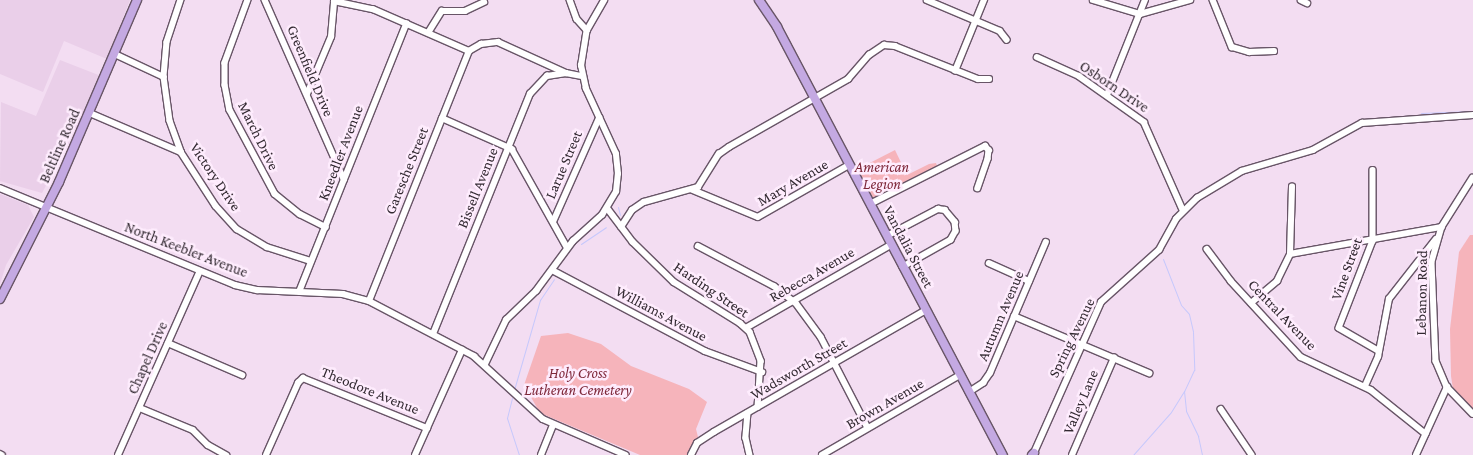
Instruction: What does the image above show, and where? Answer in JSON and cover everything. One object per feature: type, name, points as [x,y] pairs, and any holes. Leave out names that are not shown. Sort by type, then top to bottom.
[{"type":"main road","name":"Beltline Road","points":[[0,299],[47,208],[90,113],[137,0]]},
{"type":"main road","name":"Vandalia Street","points":[[759,0],[814,98],[1003,455]]},
{"type":"street","name":"Victory Drive","points":[[181,0],[167,42],[164,77],[170,121],[181,152],[216,206],[237,229],[267,248],[311,262]]},
{"type":"street","name":"March Drive","points":[[248,0],[225,63],[225,86],[230,110],[272,190],[296,212],[326,227]]},
{"type":"street","name":"Greenfield Drive","points":[[265,0],[344,179]]},
{"type":"street","points":[[570,0],[577,18],[587,30]]},
{"type":"street","points":[[485,364],[506,320],[536,292],[567,248],[608,209],[616,192],[618,166],[582,76],[582,48],[587,30],[604,0]]},
{"type":"street","points":[[927,0],[1000,31],[1007,40]]},
{"type":"street","points":[[955,70],[984,0]]},
{"type":"street","points":[[1092,0],[1140,14],[1190,0]]},
{"type":"street","points":[[1107,95],[1145,0]]},
{"type":"street","points":[[1212,0],[1232,47],[1249,52],[1274,50]]},
{"type":"street","points":[[1301,0],[1307,3]]},
{"type":"street","points":[[307,94],[331,37],[334,1],[362,6],[469,51],[481,44],[498,42],[566,73],[582,76]]},
{"type":"street","points":[[428,33],[442,11],[465,10],[484,2]]},
{"type":"street","name":"Kneedler Avenue","points":[[299,292],[406,24]]},
{"type":"street","points":[[621,227],[632,210],[644,202],[693,190],[702,182],[719,154],[848,79],[869,55],[884,46],[896,46],[978,79],[989,79]]},
{"type":"street","name":"Garesche Street","points":[[369,301],[469,51]]},
{"type":"street","points":[[114,54],[164,77]]},
{"type":"street","name":"Osborn Drive","points":[[1036,57],[1079,76],[1149,128],[1174,196],[1183,210]]},
{"type":"street","name":"Bissell Avenue","points":[[433,334],[533,88],[547,76],[566,73]]},
{"type":"street","points":[[90,113],[181,152]]},
{"type":"street","name":"Spring Avenue","points":[[1033,454],[1080,344],[1101,302],[1159,250],[1183,210],[1242,171],[1313,150],[1362,123],[1473,115]]},
{"type":"street","points":[[442,118],[508,147],[567,248]]},
{"type":"street","name":"Larue Street","points":[[553,222],[599,118]]},
{"type":"street","points":[[870,204],[985,146],[989,150],[988,159],[978,188]]},
{"type":"street","name":"Mary Avenue","points":[[693,190],[758,217],[849,165]]},
{"type":"street","name":"Vine Street","points":[[1373,170],[1373,240],[1339,328],[1379,351]]},
{"type":"street","name":"Lebanon Road","points":[[1447,387],[1438,370],[1434,347],[1432,263],[1442,227],[1473,178]]},
{"type":"street","points":[[1251,303],[1277,281],[1290,254],[1292,187]]},
{"type":"street","name":"North Keebler Avenue","points":[[0,188],[200,271],[246,288],[343,294],[369,301],[433,334],[485,364],[524,406],[553,425],[626,455]]},
{"type":"street","name":"Harding Street","points":[[608,209],[621,227],[674,282],[746,328],[758,347],[762,372],[758,407]]},
{"type":"street","points":[[887,236],[938,209],[945,210],[955,222],[956,231],[951,240],[903,267]]},
{"type":"street","points":[[1290,254],[1442,227]]},
{"type":"street","points":[[1365,386],[1379,351],[1389,299],[1438,237]]},
{"type":"street","name":"Autumn Avenue","points":[[969,392],[983,384],[990,373],[1046,242]]},
{"type":"street","name":"Rebecca Avenue","points":[[746,328],[892,245]]},
{"type":"street","points":[[698,246],[793,300],[814,326],[868,428]]},
{"type":"street","name":"Central Avenue","points":[[1207,249],[1251,303],[1301,357],[1365,386],[1426,434]]},
{"type":"street","points":[[989,263],[1029,281]]},
{"type":"street","name":"Williams Avenue","points":[[552,270],[705,351],[762,372]]},
{"type":"street","name":"Chapel Drive","points":[[118,455],[200,271]]},
{"type":"street","name":"Wadsworth Street","points":[[691,455],[699,441],[926,310]]},
{"type":"street","points":[[1014,316],[1148,373]]},
{"type":"street","points":[[168,343],[242,375]]},
{"type":"street","points":[[415,455],[462,350]]},
{"type":"street","name":"Valley Lane","points":[[1072,455],[1114,358]]},
{"type":"street","name":"Brown Avenue","points":[[822,455],[960,375]]},
{"type":"street","name":"Theodore Avenue","points":[[266,455],[298,383],[303,378],[427,428]]},
{"type":"street","points":[[1416,455],[1447,387],[1473,414]]},
{"type":"street","points":[[140,408],[193,430],[208,445],[226,455]]},
{"type":"street","points":[[1221,409],[1252,455]]},
{"type":"street","points":[[748,413],[746,430],[750,455]]},
{"type":"street","points":[[541,455],[553,425]]},
{"type":"shaded area","points":[[0,0],[130,0],[107,59],[64,41],[43,92],[0,74]]},
{"type":"shaded area","points":[[60,60],[101,76],[72,138],[42,193],[0,181],[1,102],[36,116]]},
{"type":"shaded area","points":[[0,194],[28,205],[34,217],[6,265],[0,284]]},
{"type":"green space","name":"American Legion","points":[[895,150],[907,175],[929,164],[936,163],[937,166],[873,198],[858,169]]},
{"type":"green space","points":[[1470,235],[1473,235],[1473,409],[1453,389],[1450,329],[1459,252]]},
{"type":"green space","name":"Holy Cross Lutheran Cemetery","points":[[568,333],[601,344],[631,366],[689,389],[707,402],[696,429],[698,437],[688,455],[640,455],[540,413],[524,385],[541,336]]},
{"type":"waterway","points":[[1421,113],[1473,111]]},
{"type":"waterway","points":[[618,207],[620,215]]},
{"type":"waterway","points":[[581,244],[606,227]]},
{"type":"waterway","points":[[1163,259],[1181,305],[1189,314],[1193,332],[1194,370],[1184,391],[1186,411],[1198,436],[1202,455]]},
{"type":"waterway","points":[[514,390],[540,300],[554,279]]},
{"type":"waterway","points":[[1133,455],[1171,412],[1184,391]]},
{"type":"waterway","points":[[512,398],[507,418],[519,455]]}]
